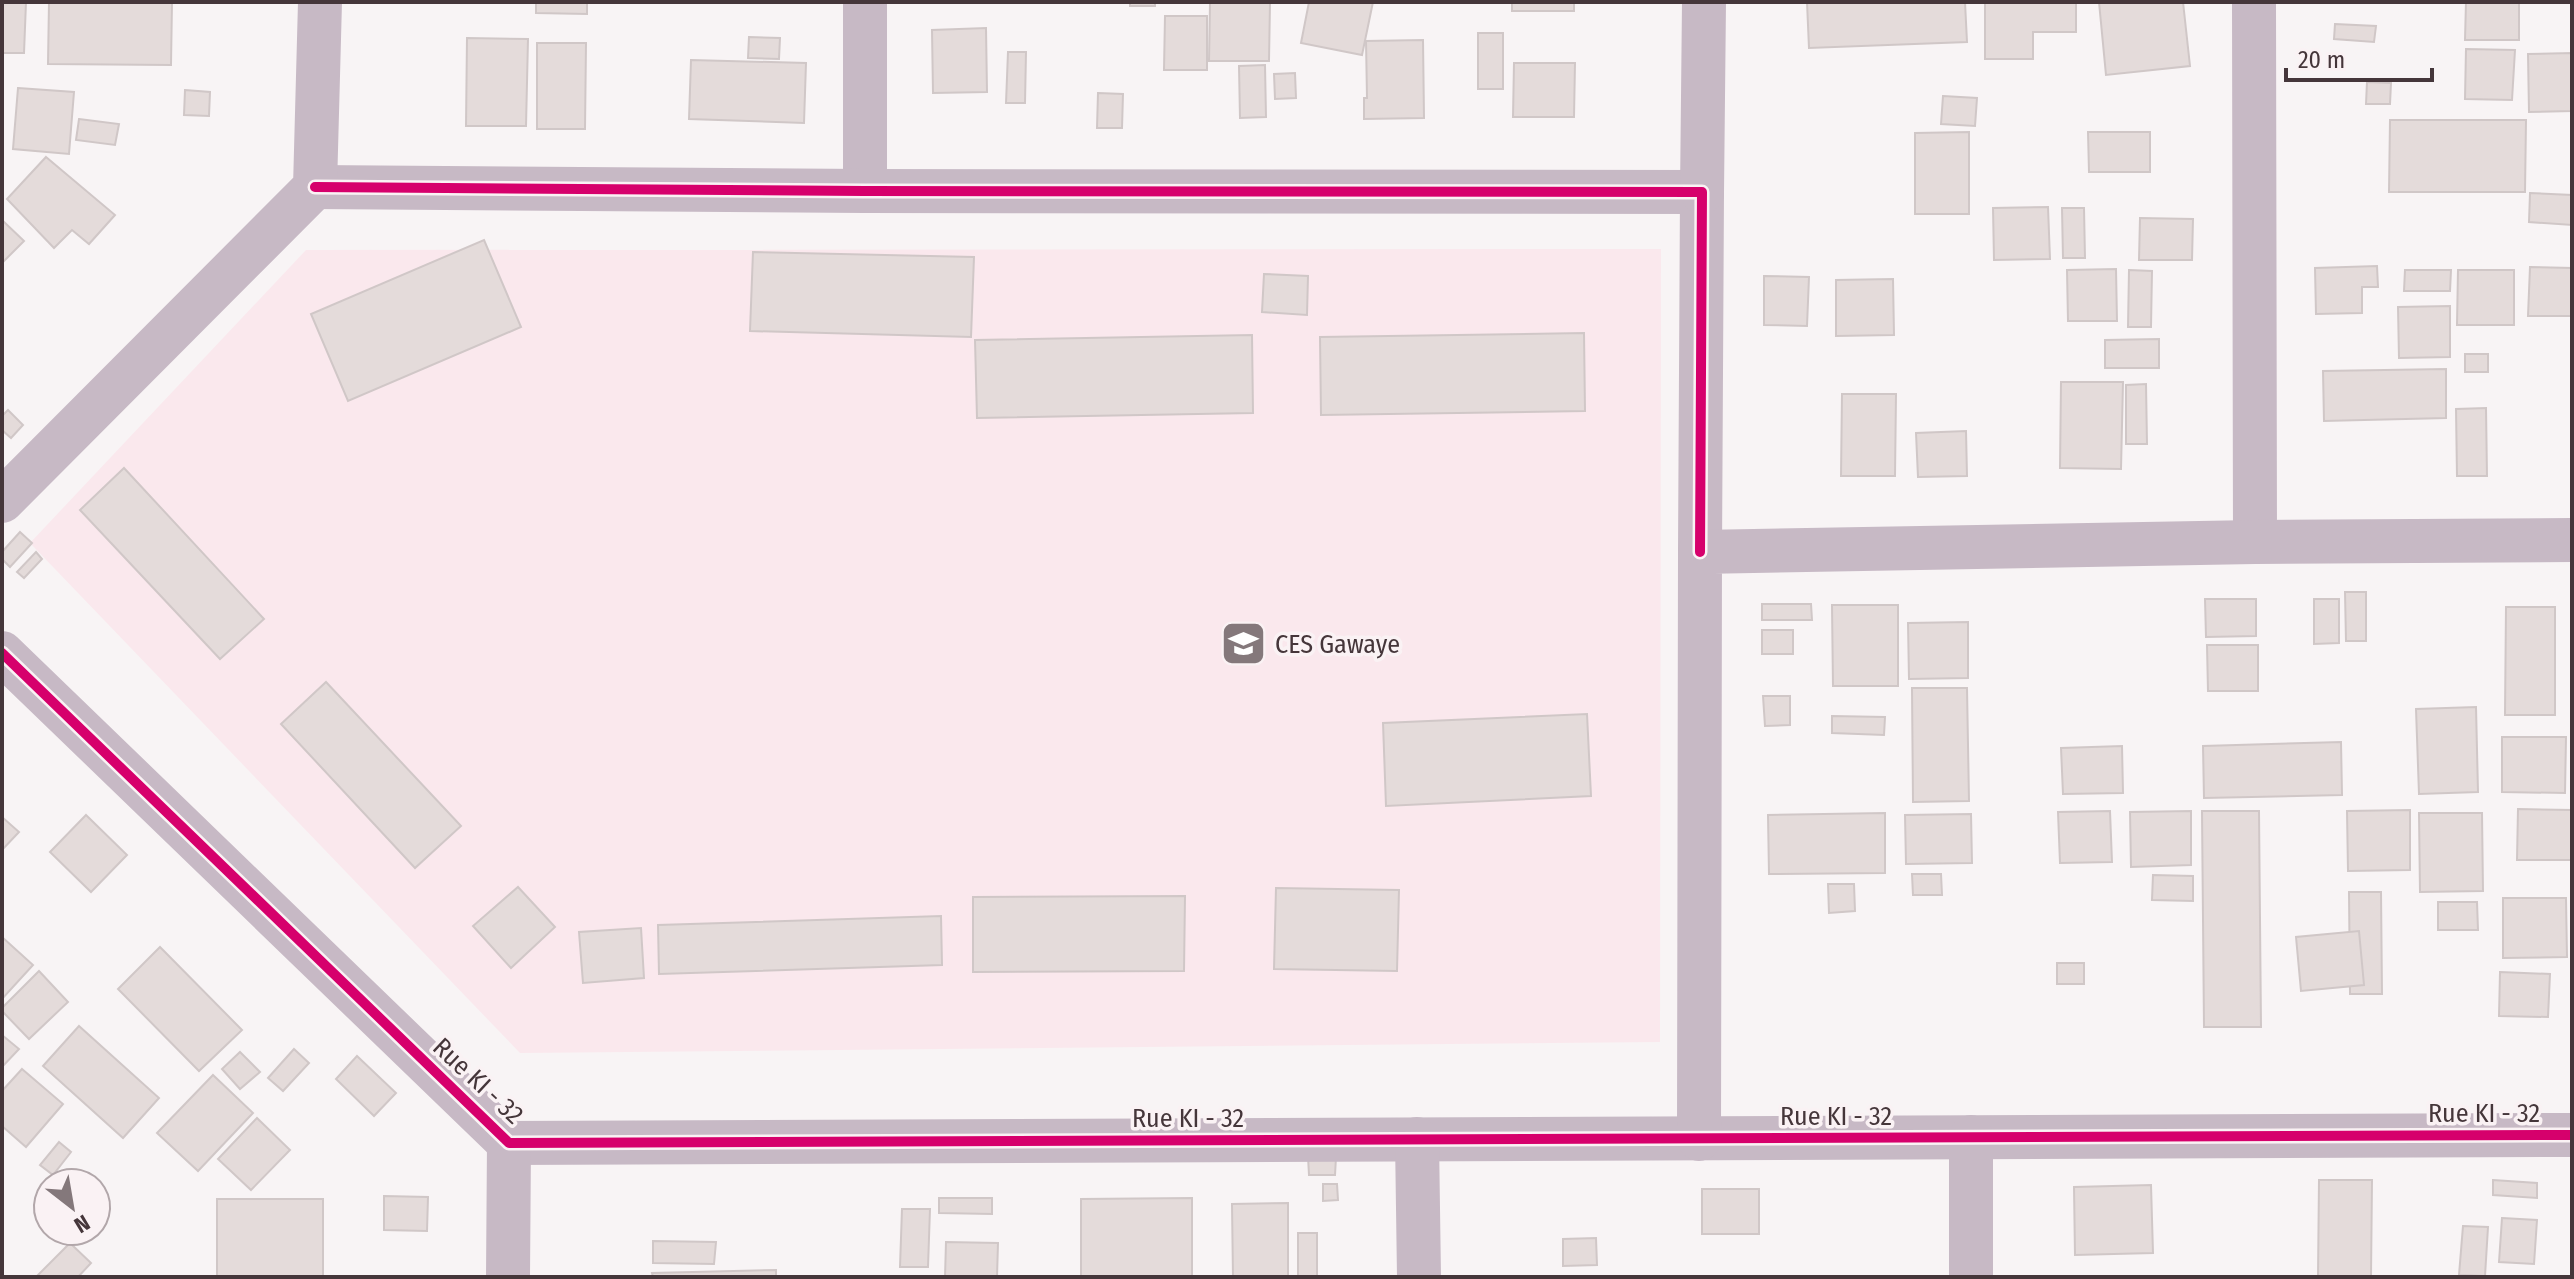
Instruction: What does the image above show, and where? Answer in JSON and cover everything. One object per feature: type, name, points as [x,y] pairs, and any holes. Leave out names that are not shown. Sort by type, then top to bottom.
[{"type":"street","points":[[2,501],[315,187],[320,2]]},
{"type":"street","points":[[865,2],[865,191]]},
{"type":"street","points":[[1699,1139],[1704,2]]},
{"type":"street","points":[[2254,2],[2255,542]]},
{"type":"street","points":[[315,187],[1702,192]]},
{"type":"street","points":[[1700,552],[2572,540]]},
{"type":"street","name":"Rue KI - 32","points":[[2,653],[509,1143],[2572,1135]]},
{"type":"street","points":[[1971,1137],[1971,1277]]},
{"type":"street","points":[[1417,1139],[1419,1277]]},
{"type":"street","points":[[508,1277],[509,1143]]},
{"type":"shaded area","points":[[1661,249],[1660,1042],[520,1053],[30,543],[306,250]]},
{"type":"building","points":[[2,2],[26,2],[24,53],[2,53]]},
{"type":"building","points":[[49,2],[172,2],[171,65],[48,64]]},
{"type":"building","points":[[536,2],[587,2],[587,14],[536,13]]},
{"type":"building","points":[[1130,2],[1155,2],[1155,6],[1130,6]]},
{"type":"building","points":[[1309,2],[1373,2],[1362,55],[1301,43]]},
{"type":"building","points":[[1512,2],[1574,2],[1574,11],[1512,11]]},
{"type":"building","points":[[1807,2],[1965,2],[1967,42],[1809,48]]},
{"type":"building","points":[[1985,2],[2076,3],[2076,32],[2033,32],[2033,59],[1985,59]]},
{"type":"building","points":[[2099,2],[2183,2],[2190,66],[2106,75]]},
{"type":"building","points":[[2466,2],[2519,2],[2519,40],[2465,40]]},
{"type":"building","points":[[1210,3],[1270,3],[1269,61],[1209,61]]},
{"type":"building","points":[[1165,16],[1207,16],[1207,70],[1164,70]]},
{"type":"building","points":[[2335,24],[2376,26],[2374,42],[2334,39]]},
{"type":"building","points":[[986,28],[987,92],[933,93],[932,30]]},
{"type":"building","points":[[1478,33],[1503,33],[1503,89],[1478,89]]},
{"type":"building","points":[[749,37],[780,38],[779,59],[748,58]]},
{"type":"building","points":[[467,38],[528,39],[526,126],[466,126]]},
{"type":"building","points":[[1423,40],[1424,118],[1364,119],[1364,98],[1367,98],[1366,41]]},
{"type":"building","points":[[537,43],[586,43],[585,129],[537,129]]},
{"type":"building","points":[[2466,49],[2515,50],[2512,100],[2465,99]]},
{"type":"building","points":[[1008,52],[1026,52],[1025,103],[1006,103]]},
{"type":"building","points":[[2572,53],[2572,111],[2529,112],[2528,54]]},
{"type":"building","points":[[691,60],[806,63],[804,123],[689,119]]},
{"type":"building","points":[[1514,63],[1575,63],[1574,117],[1513,117]]},
{"type":"building","points":[[1265,65],[1266,117],[1240,118],[1239,66]]},
{"type":"building","points":[[1295,73],[1296,98],[1275,99],[1274,74]]},
{"type":"building","points":[[2367,82],[2391,83],[2390,104],[2366,104]]},
{"type":"building","points":[[18,88],[74,92],[69,154],[13,149]]},
{"type":"building","points":[[185,90],[210,92],[209,116],[184,115]]},
{"type":"building","points":[[1098,93],[1123,94],[1122,128],[1097,128]]},
{"type":"building","points":[[1943,96],[1977,98],[1975,126],[1941,124]]},
{"type":"building","points":[[79,119],[119,124],[115,145],[76,140]]},
{"type":"building","points":[[2390,120],[2526,120],[2525,192],[2389,192]]},
{"type":"building","points":[[1969,132],[1969,214],[1915,214],[1915,133]]},
{"type":"building","points":[[2088,132],[2150,132],[2150,172],[2089,172]]},
{"type":"building","points":[[46,157],[115,215],[89,244],[72,230],[54,248],[7,199]]},
{"type":"building","points":[[2530,193],[2572,195],[2572,225],[2529,222]]},
{"type":"building","points":[[2048,207],[2050,259],[1994,260],[1993,208]]},
{"type":"building","points":[[2062,208],[2084,208],[2085,258],[2063,258]]},
{"type":"building","points":[[2140,218],[2193,219],[2192,260],[2139,260]]},
{"type":"building","points":[[2,220],[24,241],[2,263]]},
{"type":"building","points":[[484,240],[521,327],[348,401],[311,314]]},
{"type":"building","points":[[753,252],[974,257],[971,337],[750,331]]},
{"type":"building","points":[[2377,266],[2378,287],[2362,287],[2362,313],[2316,314],[2315,268]]},
{"type":"building","points":[[2530,267],[2572,268],[2572,316],[2528,316]]},
{"type":"building","points":[[2116,269],[2117,321],[2068,321],[2067,270]]},
{"type":"building","points":[[2129,270],[2152,271],[2151,327],[2128,327]]},
{"type":"building","points":[[2405,270],[2451,270],[2450,291],[2404,291]]},
{"type":"building","points":[[2458,270],[2514,270],[2514,325],[2457,325]]},
{"type":"building","points":[[1264,274],[1308,276],[1307,315],[1262,312]]},
{"type":"building","points":[[1764,276],[1809,277],[1807,326],[1764,325]]},
{"type":"building","points":[[1893,279],[1894,335],[1836,336],[1836,280]]},
{"type":"building","points":[[2450,306],[2450,357],[2399,358],[2398,307]]},
{"type":"building","points":[[1584,333],[1585,411],[1321,415],[1320,337]]},
{"type":"building","points":[[1252,335],[1253,413],[977,418],[975,340]]},
{"type":"building","points":[[2159,339],[2159,368],[2105,368],[2105,340]]},
{"type":"building","points":[[2465,354],[2488,354],[2488,372],[2465,372]]},
{"type":"building","points":[[2446,369],[2446,418],[2324,421],[2323,371]]},
{"type":"building","points":[[2061,382],[2123,382],[2121,469],[2060,468]]},
{"type":"building","points":[[2146,384],[2147,444],[2126,444],[2126,385]]},
{"type":"building","points":[[1842,394],[1896,394],[1895,476],[1841,476]]},
{"type":"building","points":[[2486,408],[2487,476],[2457,476],[2456,409]]},
{"type":"building","points":[[8,410],[23,425],[11,438],[2,430],[2,416]]},
{"type":"building","points":[[1966,431],[1967,476],[1918,477],[1916,433]]},
{"type":"building","points":[[124,468],[264,619],[220,659],[80,510]]},
{"type":"building","points":[[20,532],[32,543],[10,567],[2,559],[2,552]]},
{"type":"building","points":[[36,552],[42,559],[24,578],[17,572]]},
{"type":"building","points":[[2345,592],[2366,592],[2366,641],[2346,641]]},
{"type":"building","points":[[2205,599],[2256,599],[2256,636],[2206,637]]},
{"type":"building","points":[[2314,599],[2339,599],[2339,643],[2314,644]]},
{"type":"building","points":[[1762,604],[1811,604],[1812,620],[1762,620]]},
{"type":"building","points":[[1832,605],[1898,605],[1898,686],[1833,686]]},
{"type":"building","points":[[2506,607],[2555,607],[2555,715],[2505,715]]},
{"type":"building","points":[[1968,622],[1968,678],[1909,679],[1908,623]]},
{"type":"building","points":[[1762,630],[1793,630],[1793,654],[1762,654]]},
{"type":"building","points":[[2207,645],[2258,645],[2258,691],[2208,691]]},
{"type":"building","points":[[326,682],[461,826],[415,868],[281,724]]},
{"type":"building","points":[[1912,688],[1967,688],[1969,801],[1913,802]]},
{"type":"building","points":[[1763,696],[1790,696],[1790,725],[1765,726]]},
{"type":"building","points":[[2476,707],[2478,792],[2419,794],[2416,709]]},
{"type":"building","points":[[1587,714],[1591,796],[1386,806],[1383,723]]},
{"type":"building","points":[[1832,716],[1885,717],[1884,735],[1832,733]]},
{"type":"building","points":[[2502,737],[2566,737],[2565,793],[2502,792]]},
{"type":"building","points":[[2341,742],[2342,795],[2204,798],[2203,746]]},
{"type":"building","points":[[2122,746],[2123,793],[2063,794],[2061,748]]},
{"type":"building","points":[[2518,809],[2572,810],[2572,860],[2517,860]]},
{"type":"building","points":[[2410,810],[2410,870],[2348,871],[2347,811]]},
{"type":"building","points":[[2110,811],[2112,862],[2060,863],[2058,812]]},
{"type":"building","points":[[2191,811],[2191,865],[2131,867],[2130,812]]},
{"type":"building","points":[[2202,811],[2259,811],[2261,1027],[2204,1027]]},
{"type":"building","points":[[1885,813],[1885,873],[1769,874],[1768,815]]},
{"type":"building","points":[[2419,813],[2482,813],[2483,891],[2420,892]]},
{"type":"building","points":[[1971,814],[1972,863],[1906,864],[1905,815]]},
{"type":"building","points":[[86,815],[127,855],[91,892],[50,852]]},
{"type":"building","points":[[2,817],[19,832],[2,850]]},
{"type":"building","points":[[1912,874],[1941,874],[1942,895],[1913,895]]},
{"type":"building","points":[[2153,875],[2193,876],[2193,901],[2152,900]]},
{"type":"building","points":[[1828,884],[1854,884],[1855,911],[1829,913]]},
{"type":"building","points":[[518,887],[555,927],[511,968],[473,926]]},
{"type":"building","points":[[1276,888],[1399,890],[1397,971],[1274,969]]},
{"type":"building","points":[[2349,892],[2381,892],[2382,994],[2350,994]]},
{"type":"building","points":[[1185,896],[1184,971],[973,972],[973,897]]},
{"type":"building","points":[[2503,898],[2566,898],[2567,957],[2503,958]]},
{"type":"building","points":[[2438,902],[2477,902],[2478,930],[2438,930]]},
{"type":"building","points":[[941,916],[942,965],[659,974],[658,925]]},
{"type":"building","points":[[641,928],[644,978],[583,983],[579,932]]},
{"type":"building","points":[[2359,931],[2364,985],[2301,991],[2296,937]]},
{"type":"building","points":[[2,937],[33,965],[2,999]]},
{"type":"building","points":[[160,947],[242,1030],[199,1071],[118,989]]},
{"type":"building","points":[[2057,963],[2084,963],[2084,984],[2057,984]]},
{"type":"building","points":[[39,971],[68,1002],[29,1039],[2,1008]]},
{"type":"building","points":[[2500,972],[2550,974],[2548,1017],[2499,1016]]},
{"type":"building","points":[[79,1026],[159,1098],[123,1138],[43,1066]]},
{"type":"building","points":[[2,1035],[19,1049],[2,1067]]},
{"type":"building","points":[[294,1049],[309,1063],[283,1091],[268,1078]]},
{"type":"building","points":[[240,1052],[260,1072],[240,1089],[222,1069]]},
{"type":"building","points":[[357,1056],[396,1093],[374,1116],[336,1079]]},
{"type":"building","points":[[22,1069],[63,1104],[26,1147],[2,1126],[2,1091]]},
{"type":"building","points":[[213,1075],[253,1113],[198,1171],[157,1133]]},
{"type":"building","points":[[257,1118],[290,1150],[251,1190],[218,1159]]},
{"type":"building","points":[[59,1142],[71,1152],[59,1167],[40,1165]]},
{"type":"building","points":[[1308,1157],[1336,1157],[1335,1175],[1309,1175]]},
{"type":"building","points":[[2319,1180],[2372,1180],[2371,1277],[2318,1277]]},
{"type":"building","points":[[2493,1180],[2537,1183],[2537,1198],[2493,1195]]},
{"type":"building","points":[[1323,1184],[1337,1184],[1338,1200],[1323,1201]]},
{"type":"building","points":[[2151,1185],[2153,1253],[2075,1255],[2074,1187]]},
{"type":"building","points":[[1702,1189],[1759,1189],[1759,1234],[1702,1234]]},
{"type":"building","points":[[384,1196],[428,1197],[427,1231],[384,1230]]},
{"type":"building","points":[[939,1198],[992,1198],[992,1214],[939,1213]]},
{"type":"building","points":[[1192,1198],[1192,1277],[1081,1277],[1081,1199]]},
{"type":"building","points":[[217,1199],[323,1199],[323,1277],[217,1277]]},
{"type":"building","points":[[1288,1203],[1288,1277],[1233,1277],[1232,1204]]},
{"type":"building","points":[[902,1209],[930,1209],[928,1267],[900,1267]]},
{"type":"building","points":[[2502,1218],[2537,1220],[2534,1264],[2499,1262]]},
{"type":"building","points":[[2463,1226],[2488,1227],[2485,1276],[2459,1275]]},
{"type":"building","points":[[1298,1233],[1317,1233],[1317,1277],[1298,1277]]},
{"type":"building","points":[[1596,1238],[1597,1265],[1563,1266],[1563,1239]]},
{"type":"building","points":[[653,1241],[716,1242],[714,1264],[653,1263]]},
{"type":"building","points":[[946,1242],[998,1243],[997,1277],[945,1277]]},
{"type":"building","points":[[66,1247],[74,1247],[91,1263],[78,1277],[36,1277]]},
{"type":"building","points":[[776,1270],[776,1277],[653,1277],[652,1273]]},
{"type":"cycle path","points":[[315,187],[1702,192],[1700,552]]},
{"type":"cycle path","points":[[2,653],[509,1143],[2572,1135]]},
{"type":"place","name":"CES Gawaye","points":[[1244,644]]}]
